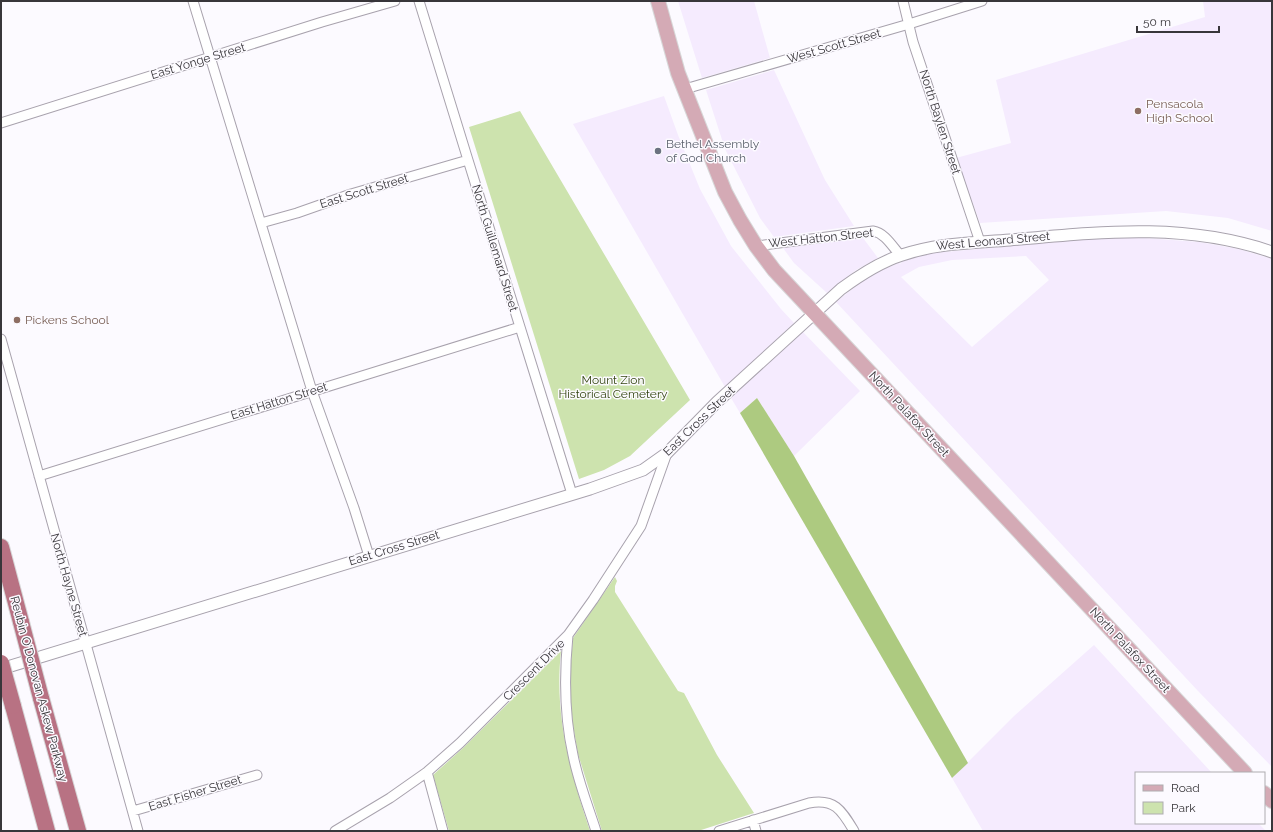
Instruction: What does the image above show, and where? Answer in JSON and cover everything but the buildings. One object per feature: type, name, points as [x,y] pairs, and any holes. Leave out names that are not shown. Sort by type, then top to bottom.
[{"type":"highway","name":"Reubin O'Donovan Askew Parkway","points":[[1,547],[78,831]]},
{"type":"highway","points":[[1,663],[47,831]]},
{"type":"main road","name":"North Palafox Street","points":[[658,1],[678,73],[725,192],[756,246],[774,270],[1244,772]]},
{"type":"street","points":[[192,1],[312,391],[352,502],[369,556]]},
{"type":"street","name":"East Yonge Street","points":[[1,123],[210,57],[395,1]]},
{"type":"street","name":"North Guillemard Street","points":[[419,1],[572,494]]},
{"type":"street","name":"North Baylen Street","points":[[903,1],[913,42],[980,242]]},
{"type":"street","name":"West Scott Street","points":[[685,90],[982,1]]},
{"type":"street","name":"East Scott Street","points":[[261,223],[298,213],[351,194],[468,160]]},
{"type":"street","name":"West Hatton Street","points":[[756,246],[873,231],[883,234],[900,255]]},
{"type":"street","name":"West Leonard Street","points":[[753,370],[841,289],[859,276],[883,262],[900,255],[931,247],[1090,233],[1132,231],[1200,235],[1237,242],[1272,252]]},
{"type":"street","name":"East Hatton Street","points":[[39,476],[520,327]]},
{"type":"street","name":"North Hayne Street","points":[[1,339],[138,831]]},
{"type":"street","name":"East Cross Street","points":[[1,669],[572,494],[643,470],[667,453],[712,407],[753,370]]},
{"type":"street","name":"Crescent Drive","points":[[335,831],[390,798],[427,772],[471,732],[568,635],[593,600],[641,526],[667,453]]},
{"type":"street","points":[[568,635],[565,662],[565,692],[568,726],[573,756],[596,831]]},
{"type":"street","points":[[427,772],[443,831]]},
{"type":"street","name":"East Fisher Street","points":[[133,811],[257,774]]},
{"type":"street","points":[[719,831],[809,802],[818,801],[834,805],[841,811],[854,831]]},
{"type":"street","points":[[753,820],[756,831]]},
{"type":"shaded area","points":[[678,1],[754,1],[770,58],[702,78]]},
{"type":"shaded area","name":"Pensacola High School","points":[[1203,1],[1272,1],[1272,231],[1228,218],[1166,211],[980,223],[956,158],[1011,143],[996,80],[1205,17]]},
{"type":"shaded area","points":[[774,70],[825,180],[854,226],[774,237],[760,218],[725,149],[706,90]]},
{"type":"shaded area","points":[[664,96],[700,189],[731,246],[794,323],[725,387],[573,124]]},
{"type":"shaded area","points":[[1132,237],[1199,242],[1239,249],[1272,259],[1272,767],[1198,691],[836,302],[862,281],[884,269],[899,263],[900,264],[903,261],[932,253],[1090,239]],"holes":[[[1026,256],[1049,280],[972,347],[901,277],[919,267],[952,260]]]},
{"type":"shaded area","points":[[863,238],[878,258],[856,270],[827,293],[794,263],[783,248]]},
{"type":"shaded area","points":[[803,332],[860,391],[794,456],[757,398],[740,413],[731,398]]},
{"type":"shaded area","points":[[1094,645],[1211,772],[1135,772],[1135,824],[1259,824],[1266,831],[983,831],[952,778],[1014,716]]},
{"type":"green space","name":"Mount Zion Historical Cemetery","points":[[520,111],[690,400],[630,456],[604,470],[579,479],[469,127]]},
{"type":"green space","points":[[757,398],[794,456],[968,763],[952,778],[740,413]]},
{"type":"green space","points":[[615,577],[617,581],[615,592],[678,691],[684,693],[717,755],[754,813],[698,831],[602,831],[578,754],[570,693],[571,663],[573,638]]},
{"type":"green space","points":[[561,651],[559,675],[560,698],[565,743],[576,787],[590,831],[449,831],[433,775],[463,748]]},
{"type":"place","name":"Pensacola High School","points":[[1138,111]]},
{"type":"place","name":"Bethel Assembly of God Church","points":[[658,151]]},
{"type":"place","name":"Pickens School","points":[[17,320]]}]
